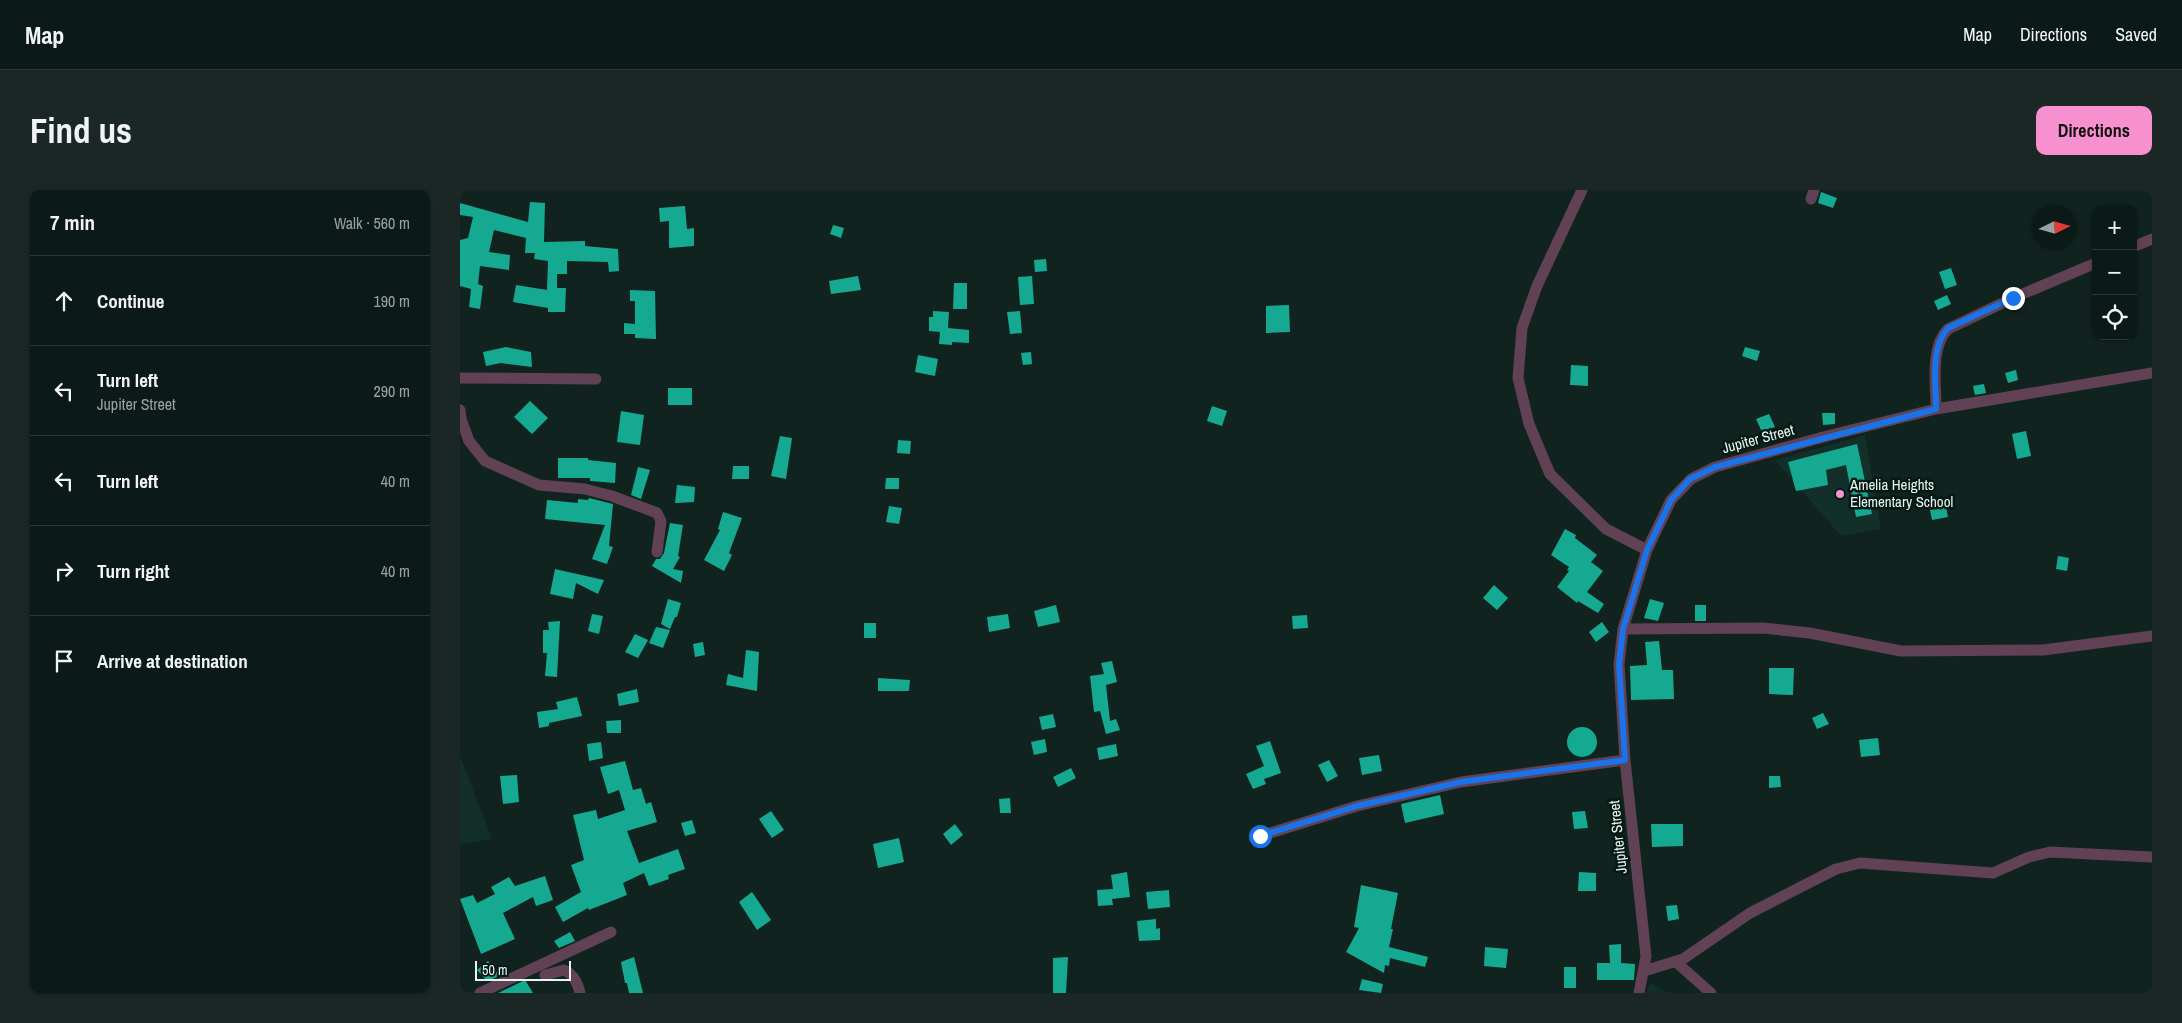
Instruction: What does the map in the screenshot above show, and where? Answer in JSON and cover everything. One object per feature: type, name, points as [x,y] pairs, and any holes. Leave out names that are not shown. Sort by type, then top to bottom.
[{"type":"street","points":[[1582,190],[1537,286],[1522,328],[1518,378],[1529,424],[1550,474],[1606,530],[1647,550]]},
{"type":"street","points":[[2137,245],[2152,239]]},
{"type":"street","points":[[1936,409],[1938,348],[1941,336],[1948,328],[2092,265]]},
{"type":"street","name":"Jupiter Street","points":[[1639,993],[1646,956],[1625,760],[1619,664],[1623,629],[1647,550],[1671,500],[1690,479],[1715,467],[1936,409],[2152,373]]},
{"type":"street","points":[[460,378],[596,379]]},
{"type":"street","points":[[460,410],[461,419],[469,441],[485,461],[539,485],[585,489],[612,496],[657,513],[662,521],[657,552]]},
{"type":"street","points":[[1623,629],[1763,628],[1810,634],[1902,651],[2042,650],[2152,636]]},
{"type":"street","points":[[1260,836],[1357,806],[1461,782],[1625,760]]},
{"type":"street","points":[[1644,971],[1676,962],[1750,913],[1836,868],[1860,863],[1993,873],[2029,857],[2050,852],[2152,857]]},
{"type":"street","points":[[480,993],[611,932]]},
{"type":"street","points":[[1676,962],[1711,993]]},
{"type":"street","points":[[545,975],[564,970],[570,973],[579,986],[580,993]]},
{"type":"shaded area","name":"Amelia Heights Elementary School","points":[[1865,435],[1881,529],[1841,536],[1775,460]]},
{"type":"shaded area","points":[[460,756],[492,839],[460,844]]},
{"type":"shaded area","points":[[1650,983],[1668,993],[1646,993]]},
{"type":"building","points":[[1821,192],[1837,198],[1833,208],[1818,203]]},
{"type":"building","points":[[530,202],[545,203],[544,242],[585,241],[585,246],[618,249],[619,271],[609,272],[608,262],[567,261],[567,274],[557,274],[557,288],[566,288],[565,312],[548,312],[548,308],[513,302],[516,285],[547,290],[548,261],[534,259],[535,253],[525,253],[526,238],[494,230],[489,252],[510,255],[509,270],[480,266],[478,284],[483,286],[480,309],[469,307],[471,289],[460,286],[460,240],[468,238],[473,217],[460,215],[460,203],[528,222]]},
{"type":"building","points":[[685,206],[687,229],[694,228],[694,246],[669,248],[669,221],[660,222],[659,208]]},
{"type":"building","points":[[833,225],[844,228],[841,238],[830,234]]},
{"type":"building","points":[[1046,259],[1047,271],[1035,272],[1034,260]]},
{"type":"building","points":[[1951,268],[1957,285],[1945,289],[1939,272]]},
{"type":"building","points":[[858,276],[861,290],[831,294],[829,281]]},
{"type":"building","points":[[1032,276],[1034,304],[1020,305],[1018,277]]},
{"type":"building","points":[[954,283],[967,283],[967,309],[953,309]]},
{"type":"building","points":[[630,290],[655,291],[656,339],[635,338],[635,334],[624,334],[624,323],[635,324],[635,301],[630,301]]},
{"type":"building","points":[[1947,295],[1951,304],[1938,310],[1934,301]]},
{"type":"building","points":[[1289,305],[1290,332],[1266,333],[1266,306]]},
{"type":"building","points":[[933,311],[949,312],[948,328],[969,330],[969,343],[952,342],[952,345],[939,344],[940,332],[929,331],[929,317],[933,317]]},
{"type":"building","points":[[1020,311],[1022,333],[1010,334],[1007,312]]},
{"type":"building","points":[[506,347],[531,352],[532,367],[501,363],[486,366],[483,352]]},
{"type":"building","points":[[1745,347],[1760,351],[1757,361],[1742,356]]},
{"type":"building","points":[[1031,352],[1032,364],[1023,365],[1021,353]]},
{"type":"building","points":[[918,355],[938,359],[935,376],[915,372]]},
{"type":"building","points":[[1571,365],[1588,366],[1588,386],[1570,385]]},
{"type":"building","points":[[2016,370],[2018,380],[2008,383],[2005,373]]},
{"type":"building","points":[[1984,384],[1986,393],[1975,395],[1973,386]]},
{"type":"building","points":[[668,388],[692,388],[692,405],[668,405]]},
{"type":"building","points":[[530,401],[548,418],[532,434],[514,417]]},
{"type":"building","points":[[1212,406],[1227,411],[1222,426],[1207,421]]},
{"type":"building","points":[[621,411],[644,415],[640,445],[617,442]]},
{"type":"building","points":[[1822,413],[1835,413],[1835,424],[1823,425]]},
{"type":"building","points":[[1769,414],[1775,427],[1762,432],[1756,419]]},
{"type":"building","points":[[2026,431],[2031,456],[2017,459],[2012,434]]},
{"type":"building","points":[[780,436],[792,438],[786,479],[771,476]]},
{"type":"building","points":[[898,440],[911,441],[910,454],[897,453]]},
{"type":"building","points":[[1857,444],[1872,514],[1856,517],[1846,465],[1826,470],[1828,485],[1796,491],[1788,462]]},
{"type":"building","points":[[558,458],[588,458],[588,460],[616,463],[615,483],[590,481],[590,478],[558,478]]},
{"type":"building","points":[[733,466],[749,466],[749,479],[732,479]]},
{"type":"building","points":[[638,467],[650,470],[641,499],[631,495]]},
{"type":"building","points":[[886,478],[899,478],[899,489],[885,489]]},
{"type":"building","points":[[677,485],[695,487],[694,502],[675,503]]},
{"type":"building","points":[[589,498],[613,504],[609,546],[613,547],[607,564],[592,559],[605,525],[545,519],[547,500],[578,503],[578,499],[588,500]]},
{"type":"building","points":[[889,506],[902,508],[899,524],[886,522]]},
{"type":"building","points":[[1946,507],[1948,517],[1932,520],[1930,510]]},
{"type":"building","points":[[723,512],[742,518],[729,553],[732,555],[724,571],[704,560],[720,530],[718,529]]},
{"type":"building","points":[[670,523],[683,525],[678,556],[680,557],[673,569],[683,571],[681,583],[652,566],[656,559],[660,559],[664,553]]},
{"type":"building","points":[[1565,529],[1576,535],[1575,538],[1597,555],[1591,562],[1603,571],[1587,592],[1604,604],[1598,613],[1578,601],[1577,603],[1557,587],[1569,571],[1567,570],[1569,567],[1551,555]]},
{"type":"building","points":[[2058,556],[2069,558],[2067,571],[2056,569]]},
{"type":"building","points":[[555,569],[604,580],[598,594],[576,583],[573,599],[550,594]]},
{"type":"building","points":[[1494,585],[1508,598],[1497,610],[1483,598]]},
{"type":"building","points":[[668,599],[681,603],[677,617],[675,617],[670,629],[661,624]]},
{"type":"building","points":[[1650,599],[1664,603],[1658,621],[1644,618]]},
{"type":"building","points":[[1056,605],[1060,622],[1038,627],[1034,611]]},
{"type":"building","points":[[1695,605],[1706,605],[1706,621],[1695,621]]},
{"type":"building","points":[[592,614],[603,616],[599,634],[588,631]]},
{"type":"building","points":[[1008,614],[1010,628],[989,632],[987,617]]},
{"type":"building","points":[[1307,615],[1308,628],[1293,629],[1292,616]]},
{"type":"building","points":[[560,621],[557,677],[545,676],[547,653],[543,653],[543,630],[549,630],[548,622]]},
{"type":"building","points":[[1602,622],[1609,632],[1596,642],[1589,632]]},
{"type":"building","points":[[864,623],[876,623],[876,638],[864,638]]},
{"type":"building","points":[[656,627],[670,630],[663,648],[649,643]]},
{"type":"building","points":[[635,634],[648,640],[638,658],[625,652]]},
{"type":"building","points":[[1659,641],[1662,670],[1673,670],[1674,699],[1631,700],[1630,666],[1647,665],[1645,642]]},
{"type":"building","points":[[703,642],[705,655],[695,657],[693,644]]},
{"type":"building","points":[[746,650],[759,652],[757,691],[726,685],[728,674],[743,678]]},
{"type":"building","points":[[1112,661],[1117,682],[1106,685],[1110,721],[1116,719],[1120,730],[1106,734],[1100,711],[1094,712],[1090,676],[1104,674],[1101,663]]},
{"type":"building","points":[[1769,668],[1794,668],[1793,695],[1769,694]]},
{"type":"building","points":[[878,678],[910,680],[909,691],[878,691]]},
{"type":"building","points":[[637,689],[639,702],[619,706],[617,694]]},
{"type":"building","points":[[577,697],[582,716],[549,723],[549,726],[539,728],[537,712],[558,709],[556,702]]},
{"type":"building","points":[[1823,713],[1829,724],[1817,729],[1812,718]]},
{"type":"building","points":[[1053,714],[1056,727],[1042,730],[1039,717]]},
{"type":"building","points":[[621,720],[621,733],[607,733],[606,721]]},
{"type":"building","points":[[1582,727],[1588,728],[1596,736],[1596,748],[1588,756],[1582,757],[1576,756],[1568,748],[1567,742],[1568,736],[1576,728]]},
{"type":"building","points":[[1878,738],[1880,755],[1861,757],[1859,740]]},
{"type":"building","points":[[1045,739],[1047,752],[1034,755],[1031,742]]},
{"type":"building","points":[[1270,741],[1281,773],[1264,779],[1266,784],[1253,789],[1246,774],[1264,766],[1256,746]]},
{"type":"building","points":[[601,742],[603,758],[589,761],[587,744]]},
{"type":"building","points":[[1116,744],[1118,756],[1099,760],[1097,748]]},
{"type":"building","points":[[1379,755],[1382,771],[1362,775],[1359,758]]},
{"type":"building","points":[[1329,760],[1338,776],[1327,782],[1318,765]]},
{"type":"building","points":[[625,761],[633,790],[641,788],[646,804],[651,802],[657,822],[627,831],[639,863],[678,849],[685,869],[668,875],[669,879],[649,886],[644,873],[623,883],[627,895],[589,910],[588,908],[563,922],[555,907],[581,892],[571,865],[584,860],[573,815],[596,810],[598,819],[625,810],[619,790],[608,794],[600,767]]},
{"type":"building","points":[[1071,768],[1076,778],[1058,787],[1053,777]]},
{"type":"building","points":[[517,775],[519,802],[503,804],[500,776]]},
{"type":"building","points":[[1769,776],[1780,776],[1781,787],[1769,788]]},
{"type":"building","points":[[1440,795],[1444,814],[1405,823],[1401,804]]},
{"type":"building","points":[[1010,798],[1011,813],[1000,813],[999,799]]},
{"type":"building","points":[[771,811],[784,830],[772,838],[759,819]]},
{"type":"building","points":[[1585,811],[1588,828],[1574,829],[1572,812]]},
{"type":"building","points":[[692,820],[696,833],[685,836],[681,823]]},
{"type":"building","points":[[955,824],[963,835],[951,845],[943,834]]},
{"type":"building","points":[[1651,824],[1683,824],[1683,846],[1652,847]]},
{"type":"building","points":[[899,838],[904,862],[878,868],[873,844]]},
{"type":"building","points":[[1127,872],[1130,897],[1112,899],[1113,905],[1098,906],[1097,890],[1113,889],[1111,875]]},
{"type":"building","points":[[1579,872],[1596,873],[1596,891],[1578,891]]},
{"type":"building","points":[[545,876],[553,900],[536,906],[533,897],[503,913],[515,939],[481,954],[460,899],[473,895],[477,903],[495,894],[491,887],[509,877],[515,886]]},
{"type":"building","points":[[1361,885],[1398,893],[1389,947],[1428,957],[1425,967],[1390,958],[1389,966],[1385,965],[1384,973],[1346,952],[1359,928],[1354,927]]},
{"type":"building","points":[[1169,890],[1170,907],[1148,909],[1146,892]]},
{"type":"building","points":[[752,892],[771,920],[757,930],[739,902]]},
{"type":"building","points":[[1677,905],[1679,919],[1668,921],[1666,906]]},
{"type":"building","points":[[1156,919],[1156,929],[1160,928],[1160,940],[1139,941],[1137,921]]},
{"type":"building","points":[[570,932],[575,941],[559,948],[554,941]]},
{"type":"building","points":[[1621,944],[1621,963],[1635,964],[1634,980],[1597,980],[1597,963],[1610,963],[1609,945]]},
{"type":"building","points":[[1485,947],[1508,949],[1506,968],[1484,966]]},
{"type":"building","points":[[634,957],[643,993],[629,993],[627,983],[625,983],[621,962]]},
{"type":"building","points":[[1068,957],[1066,993],[1053,993],[1053,958]]},
{"type":"building","points":[[488,961],[500,976],[487,981],[477,970]]},
{"type":"building","points":[[1564,967],[1576,967],[1576,988],[1564,988]]},
{"type":"building","points":[[1362,979],[1383,984],[1381,993],[1359,990]]},
{"type":"building","points":[[525,980],[533,993],[498,993]]},
{"type":"place","name":"Amelia Heights Elementary School","points":[[1840,494]]},
{"type":"route","points":[[1260,836],[1357,806],[1461,782],[1625,760],[1619,664],[1623,629],[1647,550],[1671,500],[1690,479],[1715,467],[1827,436],[1936,409],[1938,348],[1941,336],[1948,328],[2013,298]]}]
